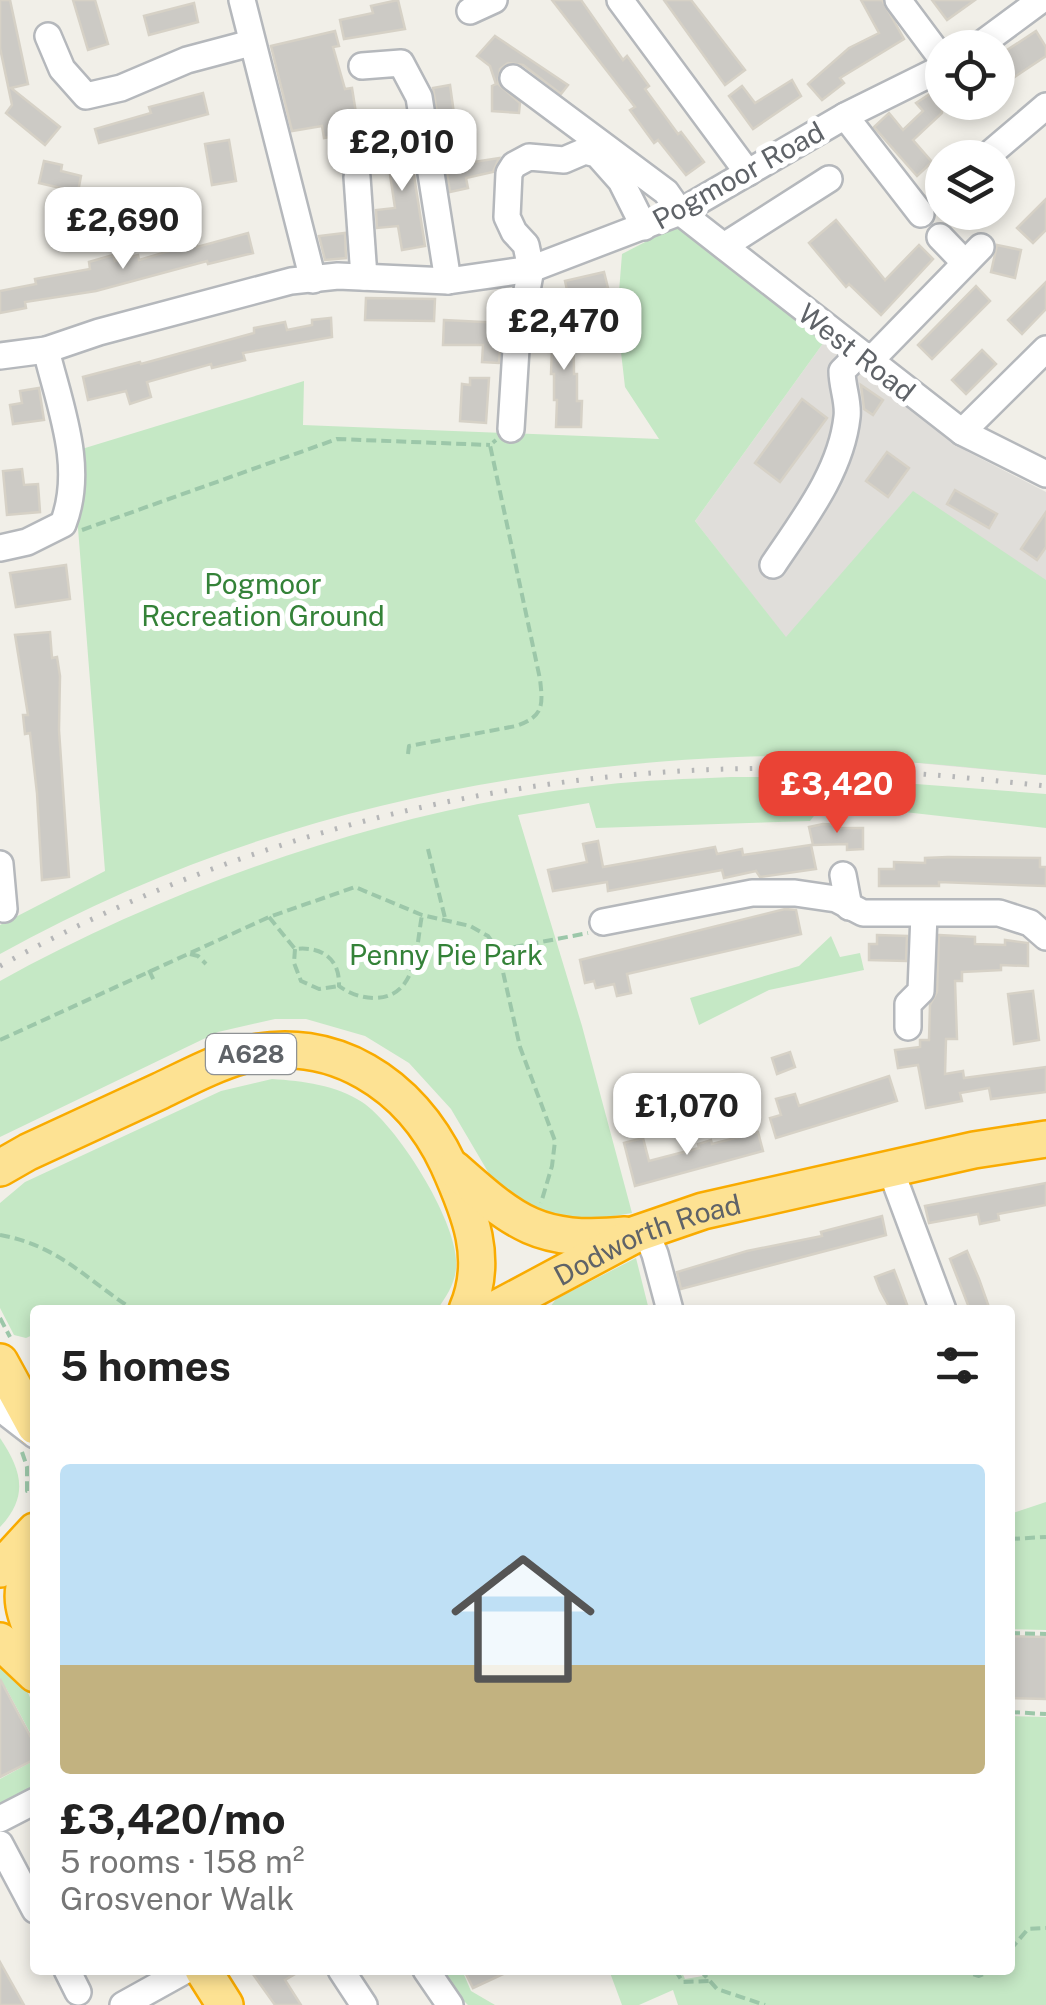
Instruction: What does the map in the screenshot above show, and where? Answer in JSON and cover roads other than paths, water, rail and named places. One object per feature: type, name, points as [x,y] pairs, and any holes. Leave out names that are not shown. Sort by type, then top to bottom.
[{"type":"highway","name":"A628","points":[[9,1162],[216,1065],[258,1053],[294,1050],[328,1055],[376,1076],[418,1115],[447,1162],[479,1256],[469,1305]]},
{"type":"highway","name":"Dodworth Road","points":[[503,1305],[641,1232],[703,1211],[890,1168],[1046,1139]]},
{"type":"highway","name":"A628","points":[[447,1162],[492,1202],[532,1228],[581,1238],[641,1232]]},
{"type":"highway","points":[[0,1362],[27,1435]]},
{"type":"highway","points":[[0,1569],[30,1537]]},
{"type":"highway","points":[[0,1576],[30,1565]]},
{"type":"highway","points":[[30,1571],[22,1598],[30,1627]]},
{"type":"highway","points":[[0,1605],[30,1656]]},
{"type":"highway","points":[[0,1641],[30,1669]]},
{"type":"highway","points":[[206,1975],[225,2005]]},
{"type":"street","points":[[242,0],[313,280]]},
{"type":"street","points":[[620,0],[748,173]]},
{"type":"street","points":[[898,0],[925,36]]},
{"type":"street","points":[[1007,30],[1040,11]]},
{"type":"street","points":[[48,36],[62,69],[86,96],[121,88],[187,60],[251,44]]},
{"type":"street","points":[[362,66],[401,63],[420,96],[448,281]]},
{"type":"street","name":"Pogmoor Road","points":[[0,356],[46,350],[291,281],[364,276],[448,281],[531,269],[680,212],[845,116],[925,76]]},
{"type":"street","name":"West Road","points":[[513,78],[666,192],[680,212],[962,432],[1046,474]]},
{"type":"street","points":[[1007,140],[1046,106]]},
{"type":"street","points":[[845,116],[921,214]]},
{"type":"street","points":[[512,429],[516,349],[531,269],[526,245],[507,218],[510,173],[521,160],[564,160],[585,151],[597,154],[620,182],[644,227]]},
{"type":"street","points":[[356,176],[364,276]]},
{"type":"street","points":[[724,246],[829,179]]},
{"type":"street","points":[[773,565],[837,461],[848,412],[842,370],[864,358],[973,255],[940,237]]},
{"type":"street","points":[[962,432],[1046,349]]},
{"type":"street","points":[[0,548],[27,542],[64,524],[72,501],[72,452],[46,350]]},
{"type":"street","points":[[0,864],[4,909]]},
{"type":"street","points":[[844,875],[849,908]]},
{"type":"street","points":[[603,922],[752,893],[836,899],[863,913],[999,914],[1030,923],[1046,937]]},
{"type":"street","points":[[908,1027],[908,1004],[921,991],[923,978],[924,914]]},
{"type":"street","points":[[890,1168],[941,1305]]},
{"type":"street","points":[[641,1232],[655,1254],[669,1305]]},
{"type":"street","points":[[0,1408],[27,1435]]},
{"type":"street","points":[[0,1820],[30,1803]]},
{"type":"street","points":[[0,1844],[30,1901]]},
{"type":"street","points":[[122,2005],[177,1975]]},
{"type":"street","points":[[345,1975],[364,2005]]},
{"type":"street","points":[[429,1975],[450,2005]]},
{"type":"railway","points":[[0,966],[96,917],[195,875],[297,840],[401,812],[506,791],[613,776],[720,769],[883,771],[1046,786]]},
{"type":"park label","name":"Pogmoor Recreation Ground","points":[[263,599]]},
{"type":"park label","name":"Penny Pie Park","points":[[446,954]]}]
